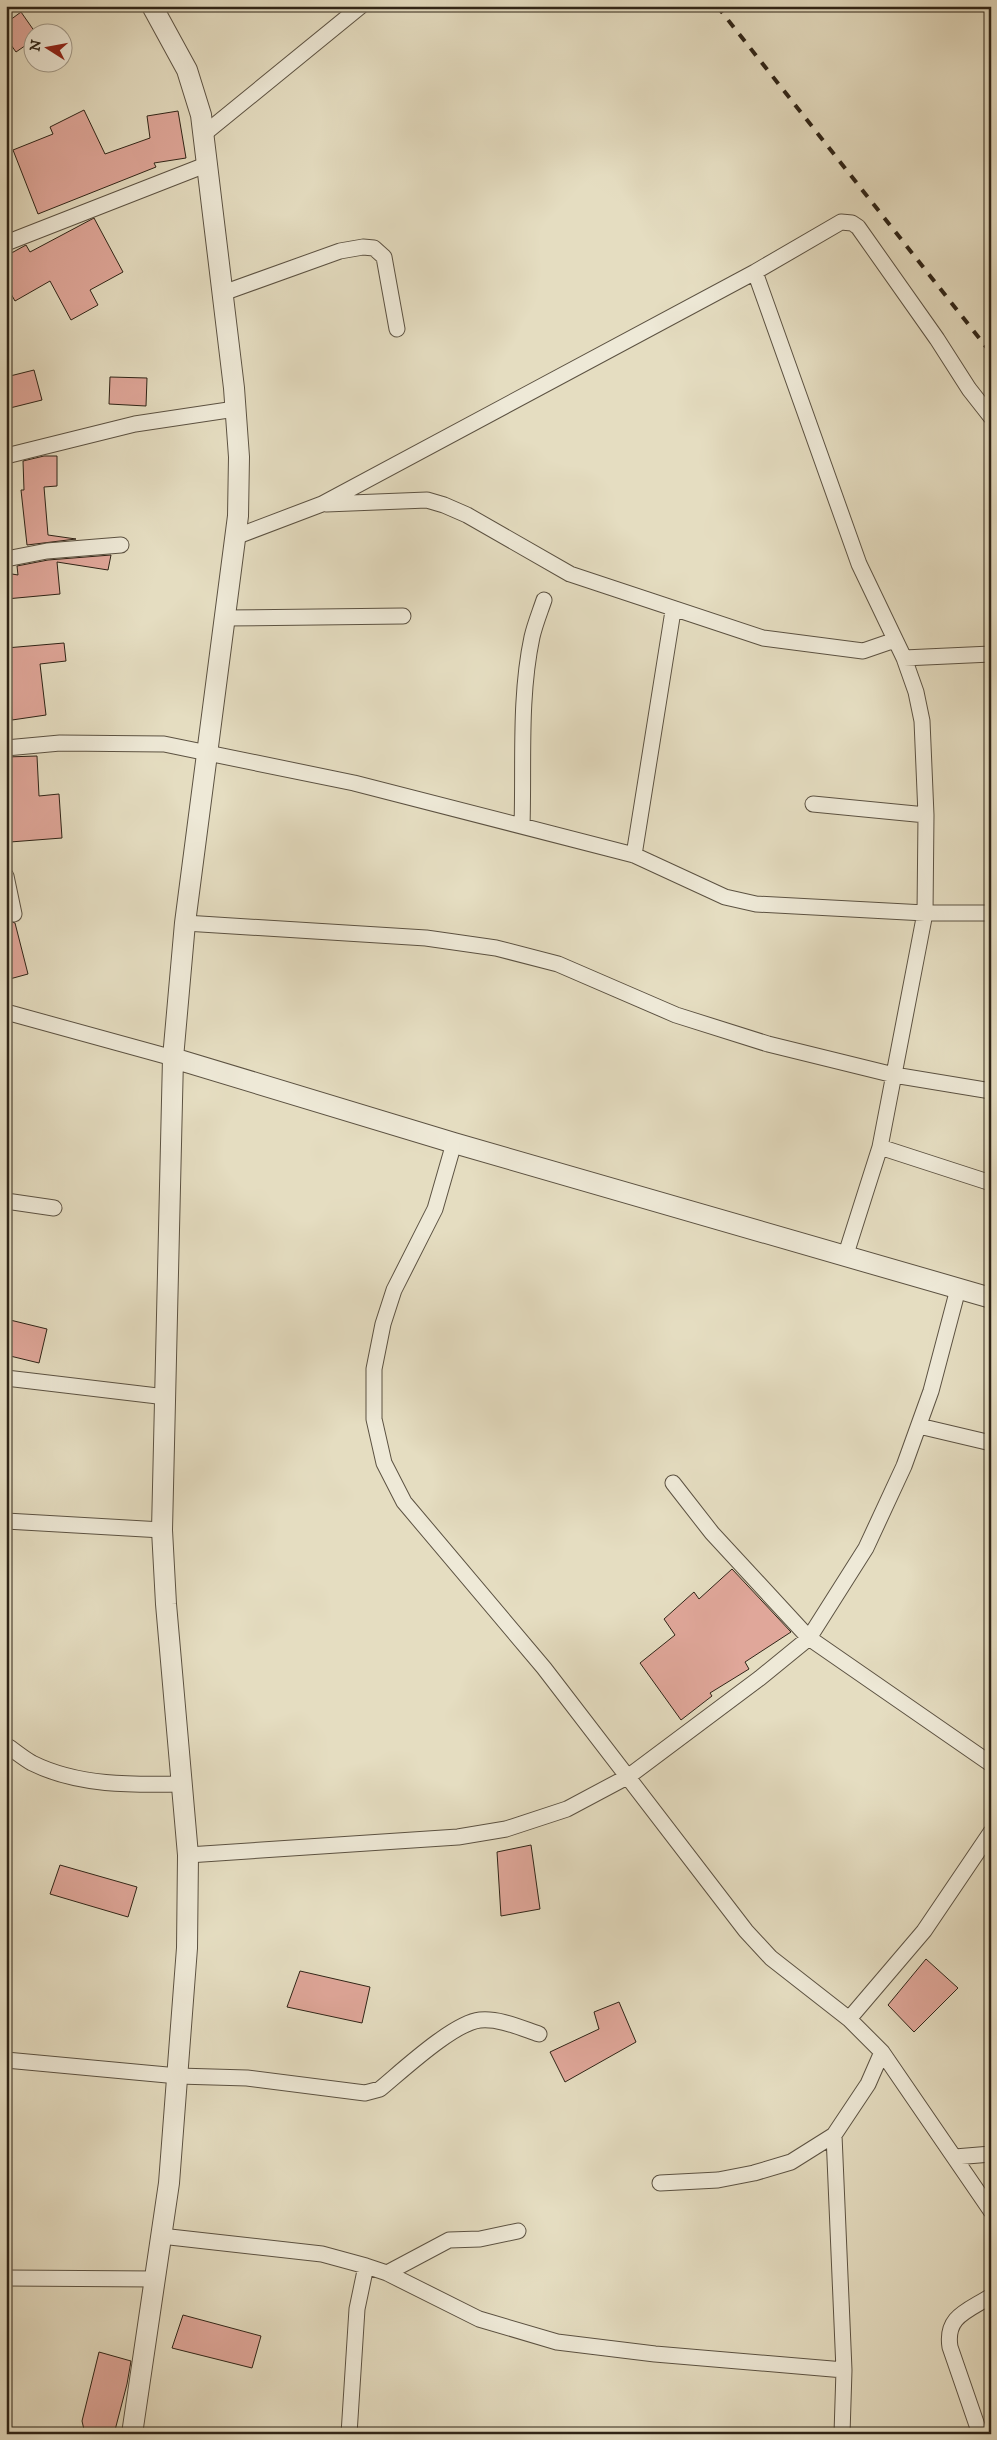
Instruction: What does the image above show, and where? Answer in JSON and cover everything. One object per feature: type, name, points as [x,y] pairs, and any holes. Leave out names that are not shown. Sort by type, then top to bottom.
[{"type":"street","points":[[132,2434],[169,2183],[187,1948],[188,1855],[166,1604],[162,1530],[173,1058],[185,923],[206,752],[236,537],[239,457],[223,293],[201,115],[187,70],[152,6]]},
{"type":"street","points":[[204,134],[362,6]]},
{"type":"street","points":[[6,243],[208,164]]},
{"type":"street","points":[[236,537],[322,504],[755,272],[841,222],[852,223],[858,227],[937,339],[969,389],[991,417]]},
{"type":"street","points":[[223,293],[340,251],[363,247],[374,248],[384,257],[396,329]]},
{"type":"street","points":[[755,272],[859,564],[904,658],[916,692],[922,721],[926,815],[925,913],[880,1146],[845,1257]]},
{"type":"street","points":[[6,456],[135,424],[235,409]]},
{"type":"street","points":[[322,504],[427,500],[444,505],[467,515],[570,574],[673,611],[763,638],[863,651],[895,640]]},
{"type":"street","points":[[6,559],[47,551],[120,545]]},
{"type":"street","points":[[522,826],[528,671],[532,636],[544,600]]},
{"type":"street","points":[[634,855],[673,611]]},
{"type":"street","points":[[224,618],[403,616]]},
{"type":"street","points":[[904,658],[991,654]]},
{"type":"street","points":[[6,748],[60,743],[164,744],[381,789],[634,855],[725,897],[756,904],[925,913],[991,913]]},
{"type":"street","points":[[813,804],[926,815]]},
{"type":"street","points":[[6,876],[14,914]]},
{"type":"street","points":[[185,923],[426,938],[496,948],[558,964],[676,1014],[737,1035],[894,1075],[991,1092]]},
{"type":"street","points":[[6,1012],[173,1058],[454,1143],[991,1298]]},
{"type":"street","points":[[454,1143],[436,1209],[394,1290],[383,1324],[374,1369],[374,1419],[384,1463],[404,1502],[544,1668],[629,1776],[746,1931],[771,1958],[849,2019],[882,2052],[991,2211]]},
{"type":"street","points":[[880,1146],[991,1182]]},
{"type":"street","points":[[6,1201],[54,1208]]},
{"type":"street","points":[[188,1855],[458,1838],[506,1829],[567,1809],[629,1776],[760,1678],[809,1638],[866,1548],[904,1466],[931,1391],[958,1289]]},
{"type":"street","points":[[6,1378],[166,1397]]},
{"type":"street","points":[[919,1426],[991,1443]]},
{"type":"street","points":[[672,1483],[712,1533],[809,1638],[991,1764]]},
{"type":"street","points":[[6,1521],[162,1530]]},
{"type":"street","points":[[6,1745],[32,1763],[77,1778],[127,1784],[182,1784]]},
{"type":"street","points":[[849,2019],[924,1930],[991,1832]]},
{"type":"street","points":[[6,2060],[178,2076],[247,2078],[365,2093],[380,2089],[462,2024],[480,2020],[497,2021],[539,2034]]},
{"type":"street","points":[[660,2183],[718,2180],[754,2173],[791,2162],[834,2135],[868,2084],[882,2052]]},
{"type":"street","points":[[834,2135],[844,2370],[842,2434]]},
{"type":"street","points":[[955,2158],[991,2154]]},
{"type":"street","points":[[387,2273],[449,2240],[480,2239],[518,2231]]},
{"type":"street","points":[[161,2236],[322,2254],[387,2273],[479,2319],[556,2342],[655,2354],[844,2370]]},
{"type":"street","points":[[349,2434],[357,2309],[366,2266]]},
{"type":"street","points":[[6,2278],[155,2279]]},
{"type":"street","points":[[980,2434],[950,2347],[948,2334],[954,2320],[991,2296]]},
{"type":"building","points":[[21,12],[28,22],[22,22],[22,48],[16,52],[6,38],[6,23]]},
{"type":"building","points":[[84,110],[105,154],[150,138],[147,116],[178,111],[186,158],[154,163],[156,167],[38,214],[13,150],[53,134],[50,127]]},
{"type":"building","points":[[94,218],[123,272],[90,290],[98,305],[71,320],[50,281],[15,301],[6,285],[6,256],[26,245],[30,252]]},
{"type":"building","points":[[34,370],[42,400],[6,409],[6,377]]},
{"type":"building","points":[[110,377],[147,378],[146,406],[109,404]]},
{"type":"building","points":[[44,456],[57,456],[57,486],[44,487],[48,535],[76,539],[27,545],[21,490],[24,490],[23,461]]},
{"type":"building","points":[[111,555],[108,570],[57,562],[60,594],[6,599],[6,573],[18,575],[17,566],[48,560]]},
{"type":"building","points":[[64,643],[66,661],[40,664],[46,715],[12,720],[6,671],[6,648]]},
{"type":"building","points":[[37,756],[39,796],[59,794],[62,838],[10,842],[6,757]]},
{"type":"building","points":[[6,919],[15,923],[28,974],[6,980]]},
{"type":"building","points":[[6,1319],[47,1329],[39,1363],[6,1355]]},
{"type":"building","points":[[732,1569],[791,1632],[745,1662],[749,1669],[710,1693],[712,1696],[681,1720],[640,1663],[675,1635],[664,1619],[694,1592],[699,1599]]},
{"type":"building","points":[[531,1845],[540,1909],[501,1916],[497,1852]]},
{"type":"building","points":[[60,1865],[137,1887],[128,1917],[50,1894]]},
{"type":"building","points":[[926,1959],[958,1988],[914,2032],[888,2005]]},
{"type":"building","points":[[300,1971],[370,1987],[362,2023],[287,2007]]},
{"type":"building","points":[[619,2002],[636,2042],[565,2082],[550,2052],[599,2029],[594,2012]]},
{"type":"building","points":[[183,2315],[261,2336],[252,2368],[172,2348]]},
{"type":"building","points":[[99,2352],[131,2361],[114,2434],[85,2434],[82,2421]]},
{"type":"railway","points":[[717,6],[991,353]]}]
